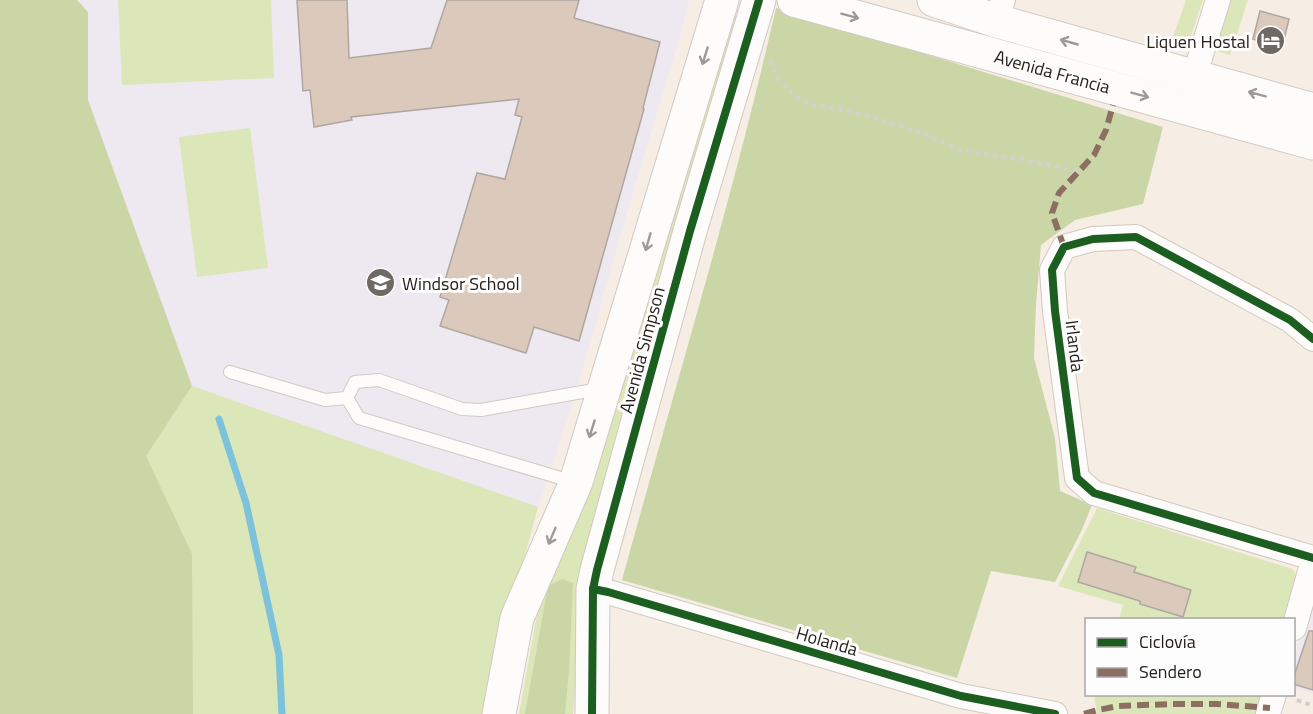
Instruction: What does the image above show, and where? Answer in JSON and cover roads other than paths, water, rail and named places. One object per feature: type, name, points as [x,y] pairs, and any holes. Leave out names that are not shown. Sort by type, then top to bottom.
[{"type":"main road","name":"Avenida Simpson","points":[[499,714],[517,618],[576,482],[722,0]]},
{"type":"main road","name":"Avenida Simpson","points":[[592,714],[593,590],[597,570],[690,231],[759,0]]},
{"type":"main road","name":"Avenida Francia","points":[[794,0],[1313,143]]},
{"type":"main road","name":"Avenida Francia","points":[[934,0],[1000,11],[1194,77],[1313,110]]},
{"type":"street","points":[[1194,77],[1218,0]]},
{"type":"street","name":"Irlanda","points":[[1313,339],[1290,320],[1136,237],[1094,239],[1064,247],[1052,270],[1055,311],[1077,478],[1094,493],[1313,560]]},
{"type":"street","points":[[1295,621],[1313,560]]},
{"type":"street","name":"Holanda","points":[[593,590],[612,593],[961,696],[1055,714]]},
{"type":"street","points":[[1268,714],[1273,696]]},
{"type":"lane","points":[[230,372],[325,400],[347,398]]},
{"type":"lane","points":[[347,398],[355,382],[379,380],[462,409],[481,410],[588,391],[606,385]]},
{"type":"lane","points":[[347,398],[359,418],[576,482]]},
{"type":"waterway","points":[[219,419],[246,503],[279,655],[282,714]]},
{"type":"place","name":"Liquen Hostal","points":[[1271,41]]},
{"type":"place","name":"Windsor School","points":[[381,283]]}]
